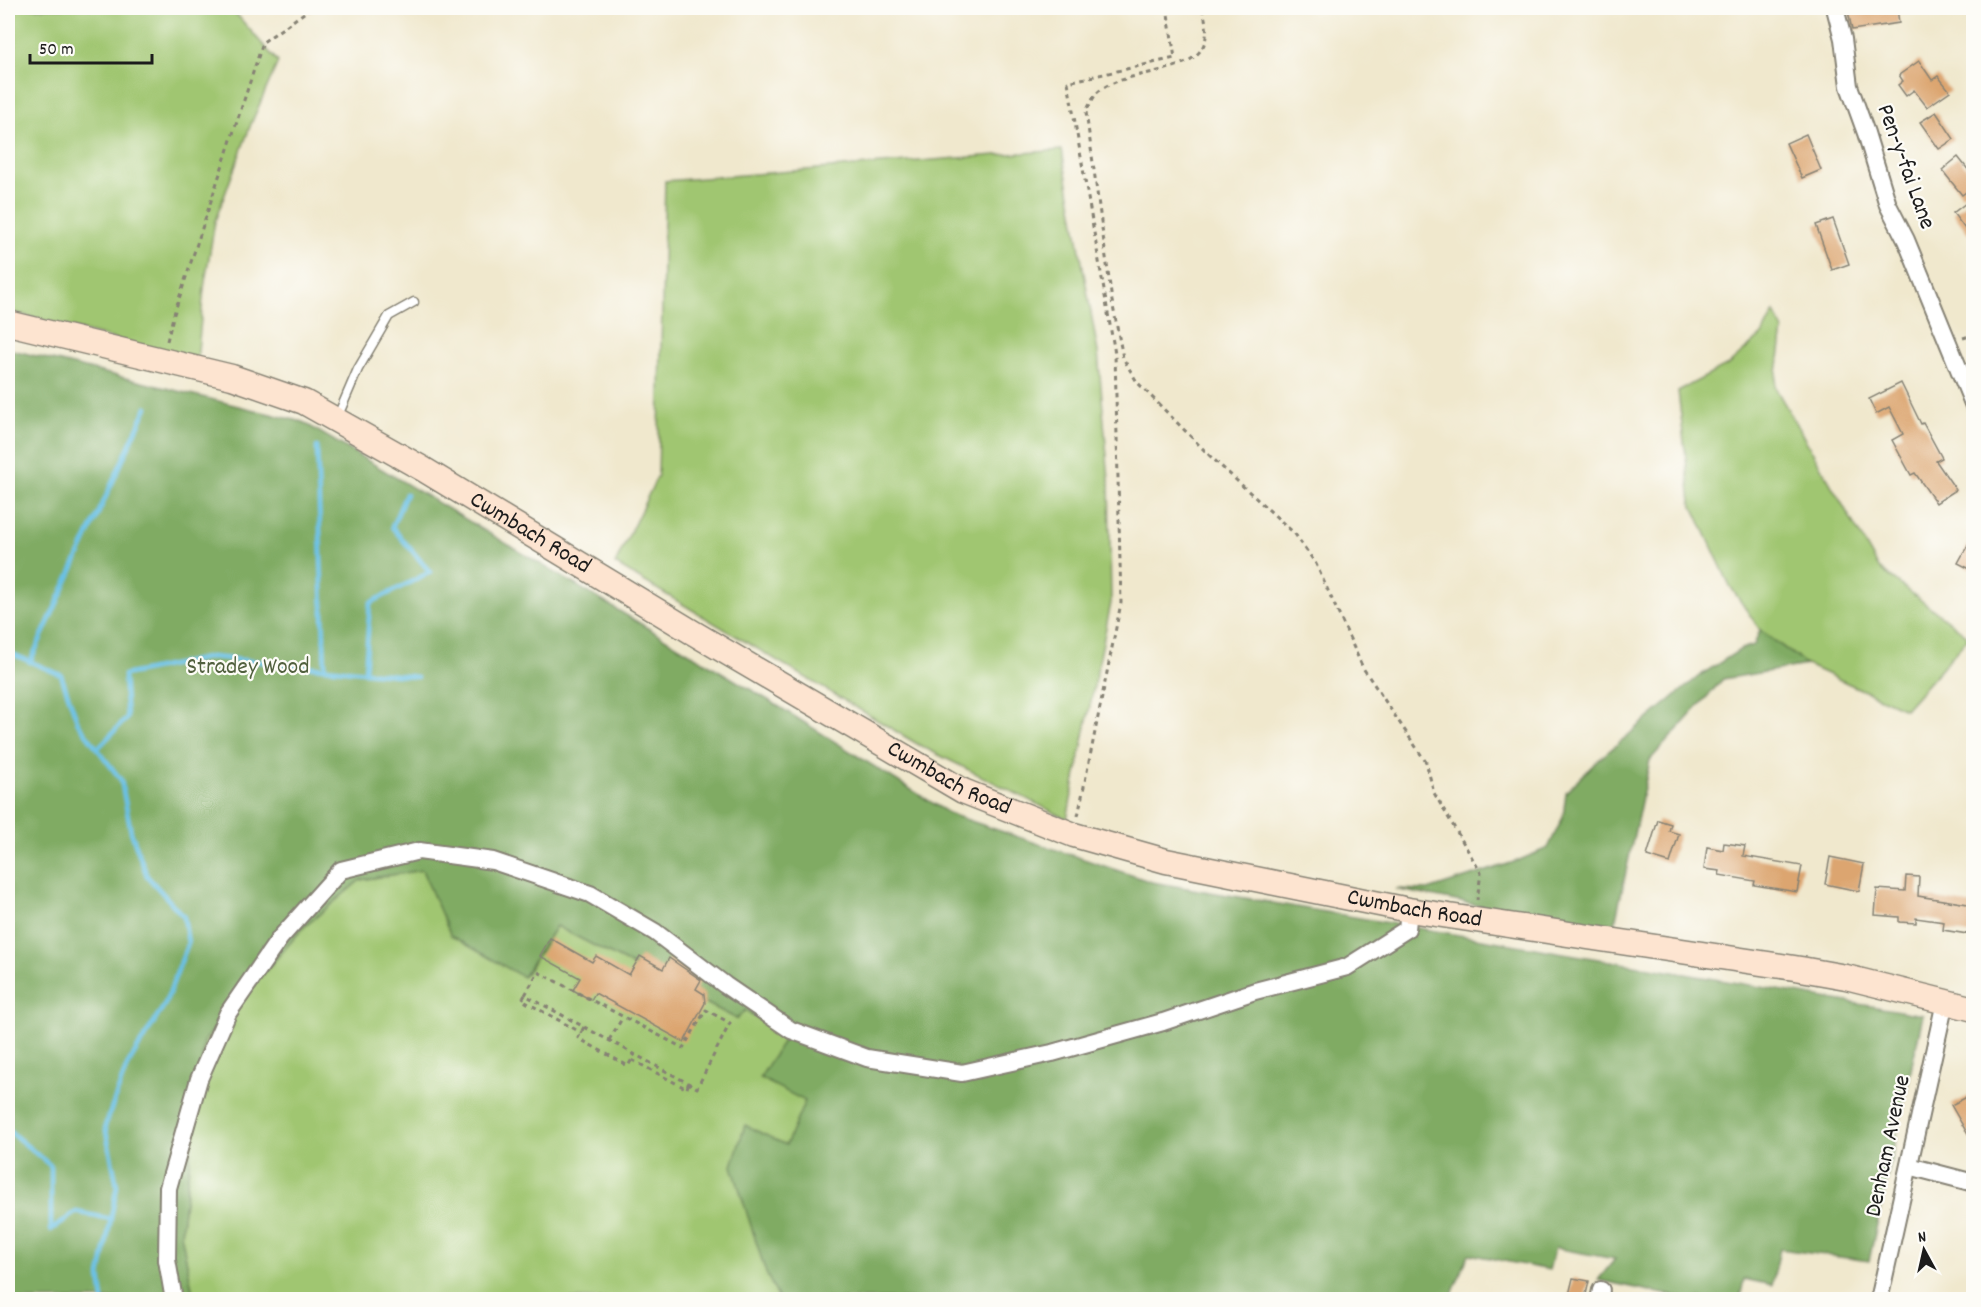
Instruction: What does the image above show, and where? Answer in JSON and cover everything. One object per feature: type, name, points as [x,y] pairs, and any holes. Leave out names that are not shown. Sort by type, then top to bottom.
[{"type":"main road","name":"Cwmbach Road","points":[[8,323],[232,377],[304,402],[423,469],[692,632],[963,790],[1074,835],[1166,861],[1409,910],[1801,969],[1846,977],[1974,1009]]},
{"type":"street","name":"Pen-y-fai Lane","points":[[1835,8],[1843,39],[1849,86],[1888,205],[1907,243],[1974,406]]},
{"type":"street","points":[[174,1299],[167,1260],[168,1188],[199,1079],[228,1013],[280,939],[341,870],[419,851],[493,861],[590,894],[655,932],[725,985],[791,1030],[867,1058],[962,1073],[1063,1050],[1163,1022],[1255,991],[1347,967],[1407,929],[1409,910]]},
{"type":"street","name":"Denham Avenue","points":[[1879,1299],[1945,1002]]},
{"type":"street","points":[[1909,1167],[1974,1183]]},
{"type":"lane","points":[[336,420],[358,369],[388,316],[414,302]]},
{"type":"path","points":[[163,359],[173,316],[263,42],[311,8]]},
{"type":"path","points":[[1074,835],[1121,603],[1115,354],[1068,82],[1175,58],[1167,8]]},
{"type":"path","points":[[1202,8],[1206,35],[1200,50],[1191,61],[1119,80],[1097,93],[1086,112],[1112,301],[1123,358],[1137,382],[1210,456],[1295,534],[1316,564],[1363,668],[1426,762],[1434,793],[1481,873],[1473,919]]},
{"type":"path","points":[[525,995],[697,1088],[730,1023],[706,1010],[683,1048],[538,972],[522,1000],[582,1033]]},
{"type":"path","points":[[609,1040],[623,1017]]},
{"type":"path","points":[[584,1027],[578,1038],[628,1066],[635,1054]]},
{"type":"path","points":[[632,1060],[687,1089],[688,1083]]},
{"type":"green space","points":[[8,8],[231,8],[278,62],[251,124],[215,221],[204,288],[197,361],[8,311]]},
{"type":"green space","points":[[1062,150],[1098,352],[1109,480],[1111,603],[1067,819],[919,745],[615,564],[658,475],[665,181]]},
{"type":"green space","points":[[1774,312],[1783,330],[1775,387],[1879,568],[1969,637],[1905,709],[1807,665],[1760,630],[1730,586],[1691,502],[1678,391],[1728,365],[1762,335]]},
{"type":"green space","name":"Stradey Wood","points":[[8,349],[303,422],[770,701],[950,814],[1152,882],[1923,1015],[1869,1261],[1780,1249],[1772,1285],[1744,1279],[1740,1299],[1688,1299],[1598,1280],[1615,1259],[1555,1248],[1549,1270],[1469,1254],[1450,1299],[779,1299],[766,1273],[732,1166],[745,1125],[786,1145],[805,1101],[760,1078],[786,1036],[745,1010],[737,1019],[556,926],[523,977],[451,936],[422,870],[360,880],[303,928],[204,1041],[181,1234],[194,1299],[8,1300]]},
{"type":"green space","points":[[1760,630],[1807,665],[1723,679],[1650,760],[1613,932],[1395,889],[1428,890],[1517,861],[1548,848],[1563,817],[1566,792],[1597,761],[1699,676],[1741,649],[1754,645]]},
{"type":"green space","points":[[422,870],[449,929],[524,977],[556,926],[737,1019],[745,1010],[787,1036],[760,1078],[806,1100],[787,1146],[766,1273],[779,1299],[194,1299],[181,1234],[204,1041],[303,928],[360,880]]},
{"type":"building","points":[[1858,8],[1897,8],[1899,23],[1852,30],[1848,11],[1858,10]]},
{"type":"building","points":[[1919,61],[1932,80],[1938,76],[1950,91],[1927,107],[1914,90],[1906,96],[1898,85],[1903,81],[1899,75]]},
{"type":"building","points":[[1936,112],[1954,139],[1939,149],[1920,122]]},
{"type":"building","points":[[1806,134],[1821,170],[1802,178],[1786,143]]},
{"type":"building","points":[[1958,157],[1974,177],[1974,186],[1962,195],[1942,170]]},
{"type":"building","points":[[1974,197],[1974,241],[1953,213]]},
{"type":"building","points":[[1833,219],[1849,264],[1832,270],[1816,225]]},
{"type":"building","points":[[1901,383],[1921,424],[1923,423],[1942,458],[1936,461],[1956,490],[1936,503],[1915,473],[1911,475],[1892,440],[1903,434],[1889,407],[1876,414],[1869,399]]},
{"type":"building","points":[[1974,534],[1974,571],[1958,563]]},
{"type":"building","points":[[1658,820],[1671,824],[1669,831],[1679,834],[1670,863],[1647,856]]},
{"type":"building","points":[[1724,843],[1745,846],[1743,856],[1802,866],[1797,892],[1754,885],[1755,881],[1719,875],[1720,871],[1704,869],[1707,847],[1723,850]]},
{"type":"building","points":[[1830,857],[1864,864],[1859,891],[1825,884]]},
{"type":"building","points":[[1906,876],[1919,877],[1918,896],[1974,905],[1974,935],[1943,930],[1944,922],[1916,918],[1916,923],[1899,922],[1899,917],[1875,915],[1877,889],[1905,891]]},
{"type":"building","points":[[550,938],[592,962],[596,956],[629,975],[640,956],[663,969],[669,958],[701,980],[696,989],[704,994],[705,1003],[684,1042],[595,993],[591,1000],[573,990],[580,978],[540,956]]},
{"type":"building","points":[[1969,1096],[1974,1103],[1974,1145],[1951,1105]]},
{"type":"building","points":[[1573,1278],[1589,1281],[1585,1299],[1568,1299]]},
{"type":"waterway","points":[[30,662],[147,407]]},
{"type":"waterway","points":[[317,447],[325,668]]},
{"type":"waterway","points":[[365,672],[370,603],[430,572],[392,527],[406,494]]},
{"type":"waterway","points":[[8,652],[61,675],[78,723],[121,780],[131,832],[147,876],[184,917],[188,943],[165,1004],[127,1066],[105,1126],[117,1186],[100,1276],[103,1300]]},
{"type":"waterway","points":[[97,749],[127,718],[124,675],[211,657],[417,677]]},
{"type":"waterway","points":[[8,1130],[51,1166],[51,1230],[76,1212],[111,1219]]}]
